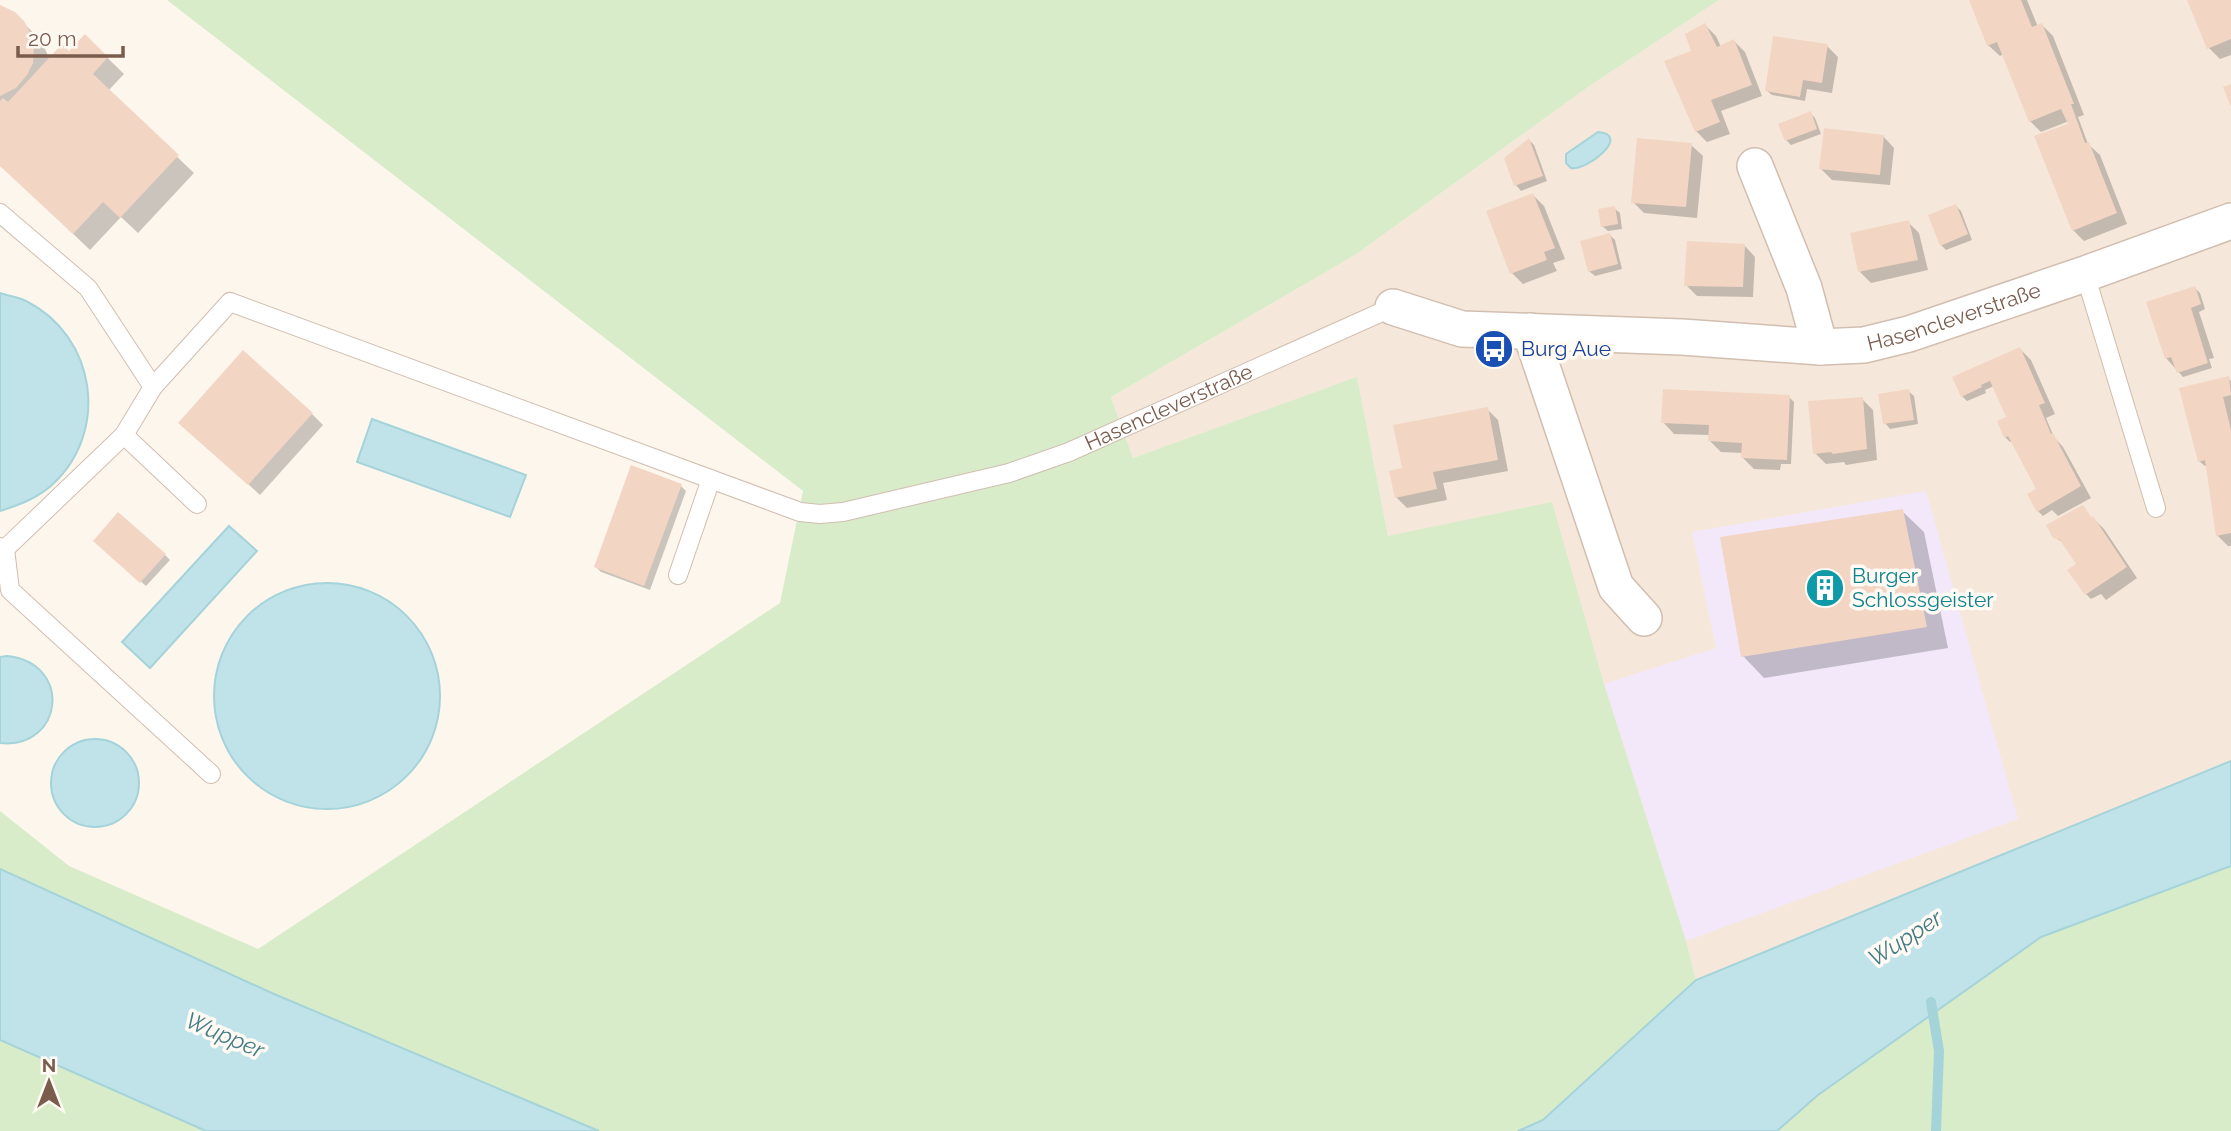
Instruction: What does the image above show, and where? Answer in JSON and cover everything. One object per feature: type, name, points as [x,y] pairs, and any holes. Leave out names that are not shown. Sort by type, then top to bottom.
[{"type":"street","points":[[1755,166],[1804,288],[1820,347]]},
{"type":"street","name":"Hasencleverstraße","points":[[1394,307],[1462,329],[1682,337],[1820,347],[1864,345],[1909,334],[2231,221]]},
{"type":"street","points":[[1530,331],[1616,587],[1644,618]]},
{"type":"lane","points":[[0,213],[88,288],[153,387],[124,435],[2,548],[5,596],[211,774]]},
{"type":"lane","points":[[2085,274],[2156,508]]},
{"type":"lane","name":"Hasencleverstraße","points":[[153,387],[230,302],[800,512],[820,514],[843,512],[1009,473],[1069,452],[1394,307]]},
{"type":"lane","points":[[124,435],[197,504]]},
{"type":"lane","points":[[678,575],[711,479]]},
{"type":"shaded area","points":[[1719,0],[2231,0],[2231,761],[1696,980],[1604,684],[1388,536],[1357,378],[1133,458],[1111,397],[1355,255],[1588,87]]},
{"type":"shaded area","points":[[1926,491],[2018,819],[1686,941],[1604,684],[1716,648],[1692,532]]},
{"type":"green space","points":[[167,0],[1719,0],[1588,87],[1355,255],[1111,397],[1133,458],[1357,377],[1388,536],[1552,502],[1604,684],[1696,980],[1543,1120],[1518,1131],[599,1131],[274,994],[0,869],[0,811],[69,866],[258,949],[780,603],[803,491]]},
{"type":"green space","points":[[2231,866],[2231,1131],[1777,1131],[1818,1095],[2042,937]]},
{"type":"green space","points":[[0,1040],[206,1131],[0,1131]]},
{"type":"water","points":[[1598,132],[1607,135],[1610,139],[1609,146],[1596,159],[1571,168],[1566,163],[1566,154]]},
{"type":"water","points":[[0,293],[26,301],[50,317],[68,337],[80,360],[87,386],[88,412],[83,438],[71,462],[53,484],[35,497],[0,511]]},
{"type":"water","points":[[372,419],[526,475],[510,517],[357,462]]},
{"type":"water","points":[[229,526],[257,551],[150,668],[122,642]]},
{"type":"water","points":[[327,583],[349,585],[380,596],[407,616],[427,643],[438,674],[438,718],[427,749],[407,776],[380,796],[349,807],[327,809],[305,807],[274,796],[247,776],[227,749],[216,718],[214,696],[216,674],[227,643],[247,616],[274,596],[305,585]]},
{"type":"water","points":[[7,656],[29,662],[43,674],[51,688],[52,705],[48,720],[37,733],[21,742],[0,743],[0,657]]},
{"type":"water","points":[[95,739],[120,746],[132,758],[139,783],[132,808],[120,820],[95,827],[70,820],[58,808],[51,783],[58,758],[70,746]]},
{"type":"water","name":"Wupper","points":[[2231,761],[2231,866],[2041,937],[1818,1095],[1777,1131],[1518,1131],[1543,1120],[1696,980]]},
{"type":"water","name":"Wupper","points":[[0,869],[274,994],[599,1131],[206,1131],[0,1040]]},
{"type":"building","points":[[1969,0],[2021,0],[2032,27],[2042,23],[2074,104],[2071,104],[2085,143],[2089,142],[2117,213],[2072,231],[2034,136],[2068,124],[2061,109],[2029,122],[1997,42],[1987,46]]},
{"type":"building","points":[[2187,0],[2231,0],[2231,39],[2207,49]]},
{"type":"building","points":[[0,5],[15,12],[24,21],[34,46],[33,63],[27,75],[16,88],[0,96]]},
{"type":"building","points":[[1705,23],[1717,47],[1734,39],[1752,85],[1711,100],[1720,122],[1695,132],[1664,61],[1691,51],[1685,34]]},
{"type":"building","points":[[85,34],[108,57],[93,74],[179,155],[120,218],[103,202],[73,234],[0,166],[0,101],[3,98],[8,102],[62,44],[69,51]]},
{"type":"building","points":[[1773,36],[1828,44],[1822,83],[1803,80],[1800,97],[1765,91]]},
{"type":"building","points":[[2231,84],[2231,107],[2223,87]]},
{"type":"building","points":[[1811,111],[1817,129],[1785,141],[1778,124]]},
{"type":"building","points":[[1824,128],[1884,135],[1880,175],[1819,169]]},
{"type":"building","points":[[1529,138],[1543,176],[1514,186],[1504,158]]},
{"type":"building","points":[[1637,138],[1692,143],[1686,207],[1631,203]]},
{"type":"building","points":[[1533,193],[1555,248],[1544,252],[1547,260],[1510,274],[1486,211]]},
{"type":"building","points":[[1956,204],[1968,234],[1940,246],[1928,215]]},
{"type":"building","points":[[1615,206],[1618,224],[1601,227],[1598,209]]},
{"type":"building","points":[[1909,220],[1918,260],[1858,272],[1850,233]]},
{"type":"building","points":[[1610,233],[1618,264],[1588,272],[1580,241]]},
{"type":"building","points":[[1687,241],[1745,244],[1743,287],[1684,286]]},
{"type":"building","points":[[2195,286],[2201,304],[2191,308],[2208,363],[2177,373],[2171,357],[2165,359],[2146,302]]},
{"type":"building","points":[[2020,347],[2045,403],[2039,405],[2051,434],[2053,433],[2081,486],[2037,512],[2027,494],[2036,489],[2008,436],[2004,438],[1997,421],[2006,417],[1990,381],[1961,397],[1952,377]]},
{"type":"building","points":[[243,350],[313,413],[248,485],[178,423]]},
{"type":"building","points":[[2229,376],[2231,395],[2223,397],[2231,430],[2231,533],[2216,536],[2205,460],[2198,462],[2179,388]]},
{"type":"building","points":[[1663,389],[1790,395],[1787,460],[1741,458],[1742,443],[1708,441],[1709,425],[1661,423]]},
{"type":"building","points":[[1909,389],[1914,420],[1883,424],[1878,394]]},
{"type":"building","points":[[1863,397],[1867,449],[1813,454],[1808,401]]},
{"type":"building","points":[[1488,407],[1498,460],[1433,472],[1437,489],[1395,498],[1389,471],[1402,468],[1393,425]]},
{"type":"building","points":[[631,465],[682,484],[644,586],[594,567]]},
{"type":"building","points":[[2083,505],[2127,567],[2085,595],[2067,570],[2076,564],[2060,540],[2053,538],[2046,525]]},
{"type":"building","name":"Burger Schlossgeister","points":[[1903,509],[1927,627],[1741,657],[1720,537]]},
{"type":"building","points":[[118,512],[166,554],[140,583],[93,541]]},
{"type":"waterway","points":[[1931,1002],[1939,1051],[1936,1131]]},
{"type":"place","name":"Burg Aue","points":[[1494,349]]},
{"type":"place","name":"Burger Schlossgeister","points":[[1825,588]]}]
